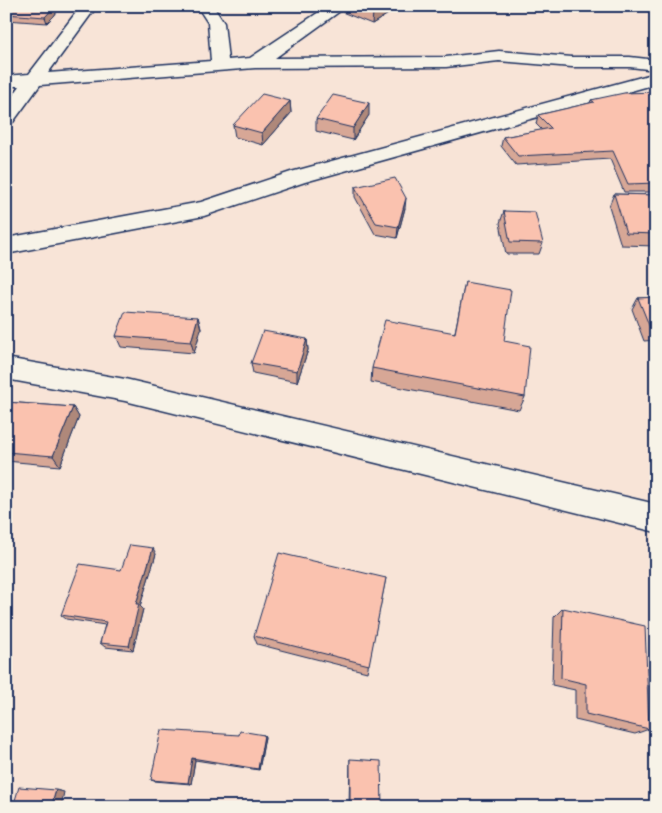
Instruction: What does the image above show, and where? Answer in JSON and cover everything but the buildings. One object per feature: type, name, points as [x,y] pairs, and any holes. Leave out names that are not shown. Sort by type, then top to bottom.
[{"type":"street","points":[[6,118],[89,6]]},
{"type":"street","points":[[205,6],[216,23],[220,67]]},
{"type":"street","points":[[255,63],[339,6]]},
{"type":"street","points":[[6,81],[255,63],[446,62],[498,56],[572,62],[630,62],[656,65]]},
{"type":"street","points":[[6,246],[204,209],[298,177],[656,78]]},
{"type":"street","points":[[6,368],[125,390],[656,518]]}]
